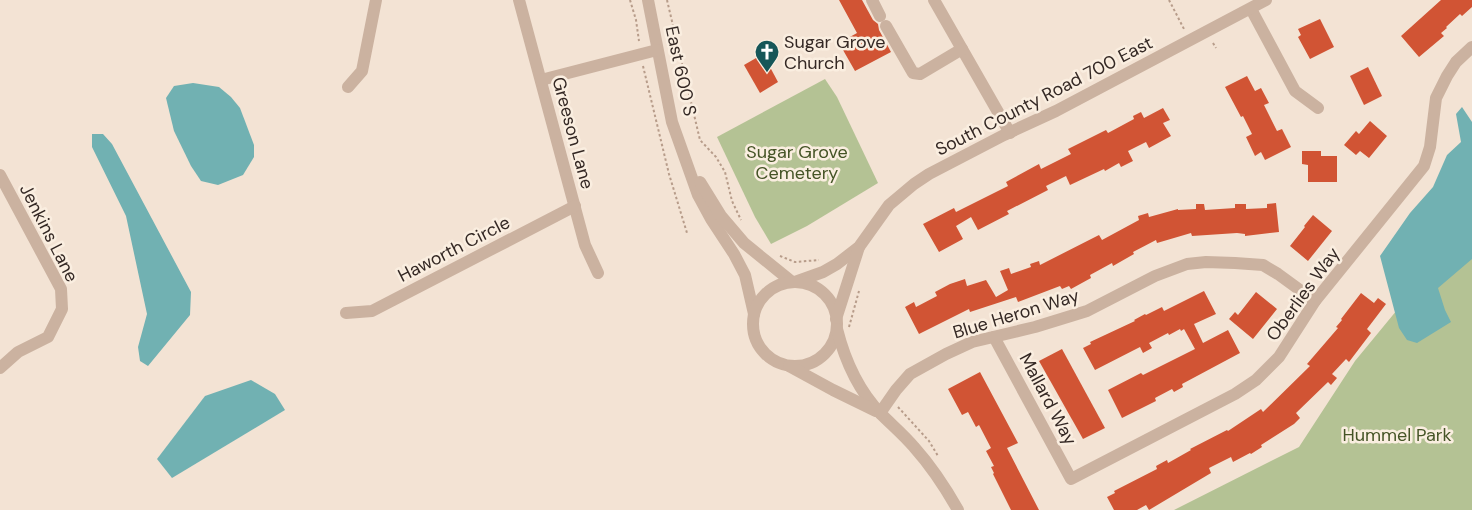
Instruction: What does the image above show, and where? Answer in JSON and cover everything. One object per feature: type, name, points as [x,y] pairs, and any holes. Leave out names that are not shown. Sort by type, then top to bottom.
[{"type":"street","points":[[348,87],[362,71],[376,0]]},
{"type":"street","name":"Greeson Lane","points":[[519,0],[586,245],[598,273]]},
{"type":"street","name":"East 600 S","points":[[648,0],[672,122],[682,149]]},
{"type":"street","points":[[872,0],[913,73],[920,74],[962,49]]},
{"type":"street","points":[[934,0],[1010,133]]},
{"type":"street","name":"South County Road 700 East","points":[[794,282],[835,266],[859,248],[889,205],[929,174],[1056,112],[1266,0]]},
{"type":"street","points":[[1250,9],[1295,91],[1318,108]]},
{"type":"street","name":"Oberlies Way","points":[[1071,479],[1235,394],[1256,380],[1279,357],[1315,301],[1424,166],[1430,147],[1436,98],[1446,76],[1456,62],[1472,47]]},
{"type":"street","points":[[541,80],[657,50]]},
{"type":"street","points":[[682,149],[706,193],[735,232],[754,252],[794,282]]},
{"type":"street","points":[[682,149],[698,195],[745,275],[754,314],[753,330],[758,345],[769,357],[880,413]]},
{"type":"street","name":"Jenkins Lane","points":[[0,174],[61,289],[62,309],[48,336],[18,352],[0,368]]},
{"type":"street","name":"Haworth Circle","points":[[346,313],[372,310],[575,206]]},
{"type":"street","name":"South County Road 700 East","points":[[841,324],[859,248]]},
{"type":"street","name":"Blue Heron Way","points":[[880,413],[910,374],[922,366],[972,342],[1035,327],[1087,311],[1155,276],[1186,264],[1234,262],[1263,266],[1278,274],[1315,301]]},
{"type":"street","points":[[754,314],[760,300],[779,285],[794,282],[810,285],[824,294],[832,305],[841,324],[844,356],[852,373],[880,413],[922,456],[958,510]]},
{"type":"street","points":[[789,366],[810,364],[822,356],[831,346],[841,324]]},
{"type":"street","name":"Mallard Way","points":[[994,336],[1071,479]]},
{"type":"path","points":[[630,0],[636,20],[647,84],[669,174],[687,233]]},
{"type":"path","points":[[666,0],[700,140],[716,158],[725,172],[732,201],[744,225]]},
{"type":"path","points":[[1169,0],[1184,29]]},
{"type":"path","points":[[775,254],[795,262],[824,259],[835,266]]},
{"type":"path","points":[[841,324],[858,291]]},
{"type":"path","points":[[889,399],[929,441],[942,463]]},
{"type":"green space","name":"Sugar Grove Cemetery","points":[[825,79],[837,97],[878,183],[807,226],[771,244],[755,217],[717,137]]},
{"type":"green space","name":"Hummel Park","points":[[1472,219],[1472,510],[1174,510],[1299,447],[1355,361]]},
{"type":"water","points":[[193,83],[219,87],[231,97],[240,108],[254,145],[254,157],[243,175],[218,185],[201,181],[191,166],[174,131],[166,98],[174,86]]},
{"type":"water","points":[[1462,107],[1472,122],[1472,259],[1438,288],[1451,322],[1417,343],[1407,340],[1399,328],[1380,256],[1410,213],[1433,187],[1447,155],[1461,142],[1456,114]]},
{"type":"water","points":[[92,134],[103,134],[112,144],[191,292],[190,315],[148,366],[140,361],[138,347],[147,314],[126,216],[92,147]]},
{"type":"water","points":[[251,380],[275,394],[285,410],[172,478],[157,459],[205,396]]},
{"type":"building","points":[[839,0],[862,0],[873,20],[878,24],[879,30],[891,52],[855,71],[839,43],[857,33]]},
{"type":"building","points":[[1441,0],[1472,0],[1472,7],[1462,16],[1460,14],[1446,27],[1441,33],[1444,36],[1419,57],[1401,36]]},
{"type":"building","points":[[1320,19],[1334,47],[1310,59],[1298,37],[1301,35],[1298,29]]},
{"type":"building","points":[[763,54],[778,82],[760,93],[744,65]]},
{"type":"building","points":[[1368,67],[1382,96],[1364,105],[1350,76]]},
{"type":"building","points":[[1247,76],[1255,91],[1261,88],[1269,103],[1264,105],[1277,131],[1282,129],[1291,147],[1265,160],[1261,152],[1255,156],[1246,137],[1252,134],[1225,87]]},
{"type":"building","points":[[1163,108],[1170,120],[1163,123],[1171,136],[1149,148],[1146,142],[1128,151],[1133,161],[1121,167],[1119,163],[1105,171],[1104,169],[1070,185],[1066,176],[1046,186],[1048,190],[1007,211],[1009,214],[978,230],[971,217],[956,226],[963,239],[939,252],[923,224],[954,208],[956,212],[1008,186],[1006,182],[1039,164],[1041,169],[1071,154],[1068,149],[1106,130],[1108,133],[1134,119],[1133,116],[1141,112],[1144,118]]},
{"type":"building","points":[[1370,121],[1387,136],[1369,158],[1360,151],[1356,155],[1344,145],[1356,131],[1359,134]]},
{"type":"building","points":[[1302,151],[1321,151],[1321,156],[1337,156],[1337,182],[1308,182],[1308,165],[1302,164]]},
{"type":"building","points":[[1276,203],[1279,232],[1245,236],[1245,234],[1237,233],[1192,236],[1191,233],[1157,243],[1156,240],[1133,252],[1134,254],[1113,266],[1112,263],[1090,275],[1091,278],[1071,289],[1069,286],[1062,289],[1060,286],[1018,302],[1016,297],[970,312],[969,309],[919,334],[905,307],[914,302],[916,307],[937,296],[935,292],[965,279],[967,286],[986,280],[996,297],[1008,290],[1000,271],[1009,268],[1011,274],[1031,267],[1030,264],[1039,261],[1040,265],[1099,235],[1102,240],[1139,220],[1138,216],[1148,213],[1149,217],[1178,209],[1196,209],[1196,204],[1204,204],[1205,210],[1235,208],[1235,204],[1246,204],[1246,209],[1267,208],[1267,204]]},
{"type":"building","points":[[1313,215],[1332,231],[1308,261],[1290,246]]},
{"type":"building","points":[[1204,291],[1216,314],[1194,324],[1203,343],[1228,330],[1240,353],[1182,384],[1183,387],[1174,392],[1172,389],[1155,398],[1156,401],[1122,418],[1108,390],[1195,349],[1184,329],[1169,335],[1168,333],[1149,343],[1152,348],[1143,353],[1140,347],[1095,370],[1083,348],[1091,344],[1090,342],[1135,321],[1145,314],[1162,307],[1164,311]]},
{"type":"building","points":[[1256,292],[1277,309],[1253,339],[1229,319],[1235,312],[1238,315]]},
{"type":"building","points":[[1361,293],[1374,303],[1378,298],[1386,304],[1367,329],[1371,333],[1349,362],[1346,359],[1332,374],[1337,378],[1331,385],[1328,382],[1296,413],[1300,418],[1294,424],[1261,445],[1262,447],[1251,454],[1233,462],[1231,457],[1209,468],[1211,473],[1149,510],[1146,505],[1137,510],[1114,510],[1107,497],[1115,493],[1114,491],[1157,469],[1156,466],[1167,460],[1168,463],[1190,449],[1228,431],[1261,409],[1263,412],[1310,366],[1307,364],[1338,328],[1336,327],[1341,319]]},
{"type":"building","points":[[1062,349],[1105,428],[1083,439],[1039,361]]},
{"type":"building","points":[[980,372],[1018,443],[1007,448],[1039,510],[1011,510],[993,474],[991,467],[994,466],[986,451],[991,448],[979,425],[976,427],[968,412],[962,415],[948,389]]},
{"type":"place","name":"Sugar Grove Church","points":[[767,73]]}]
